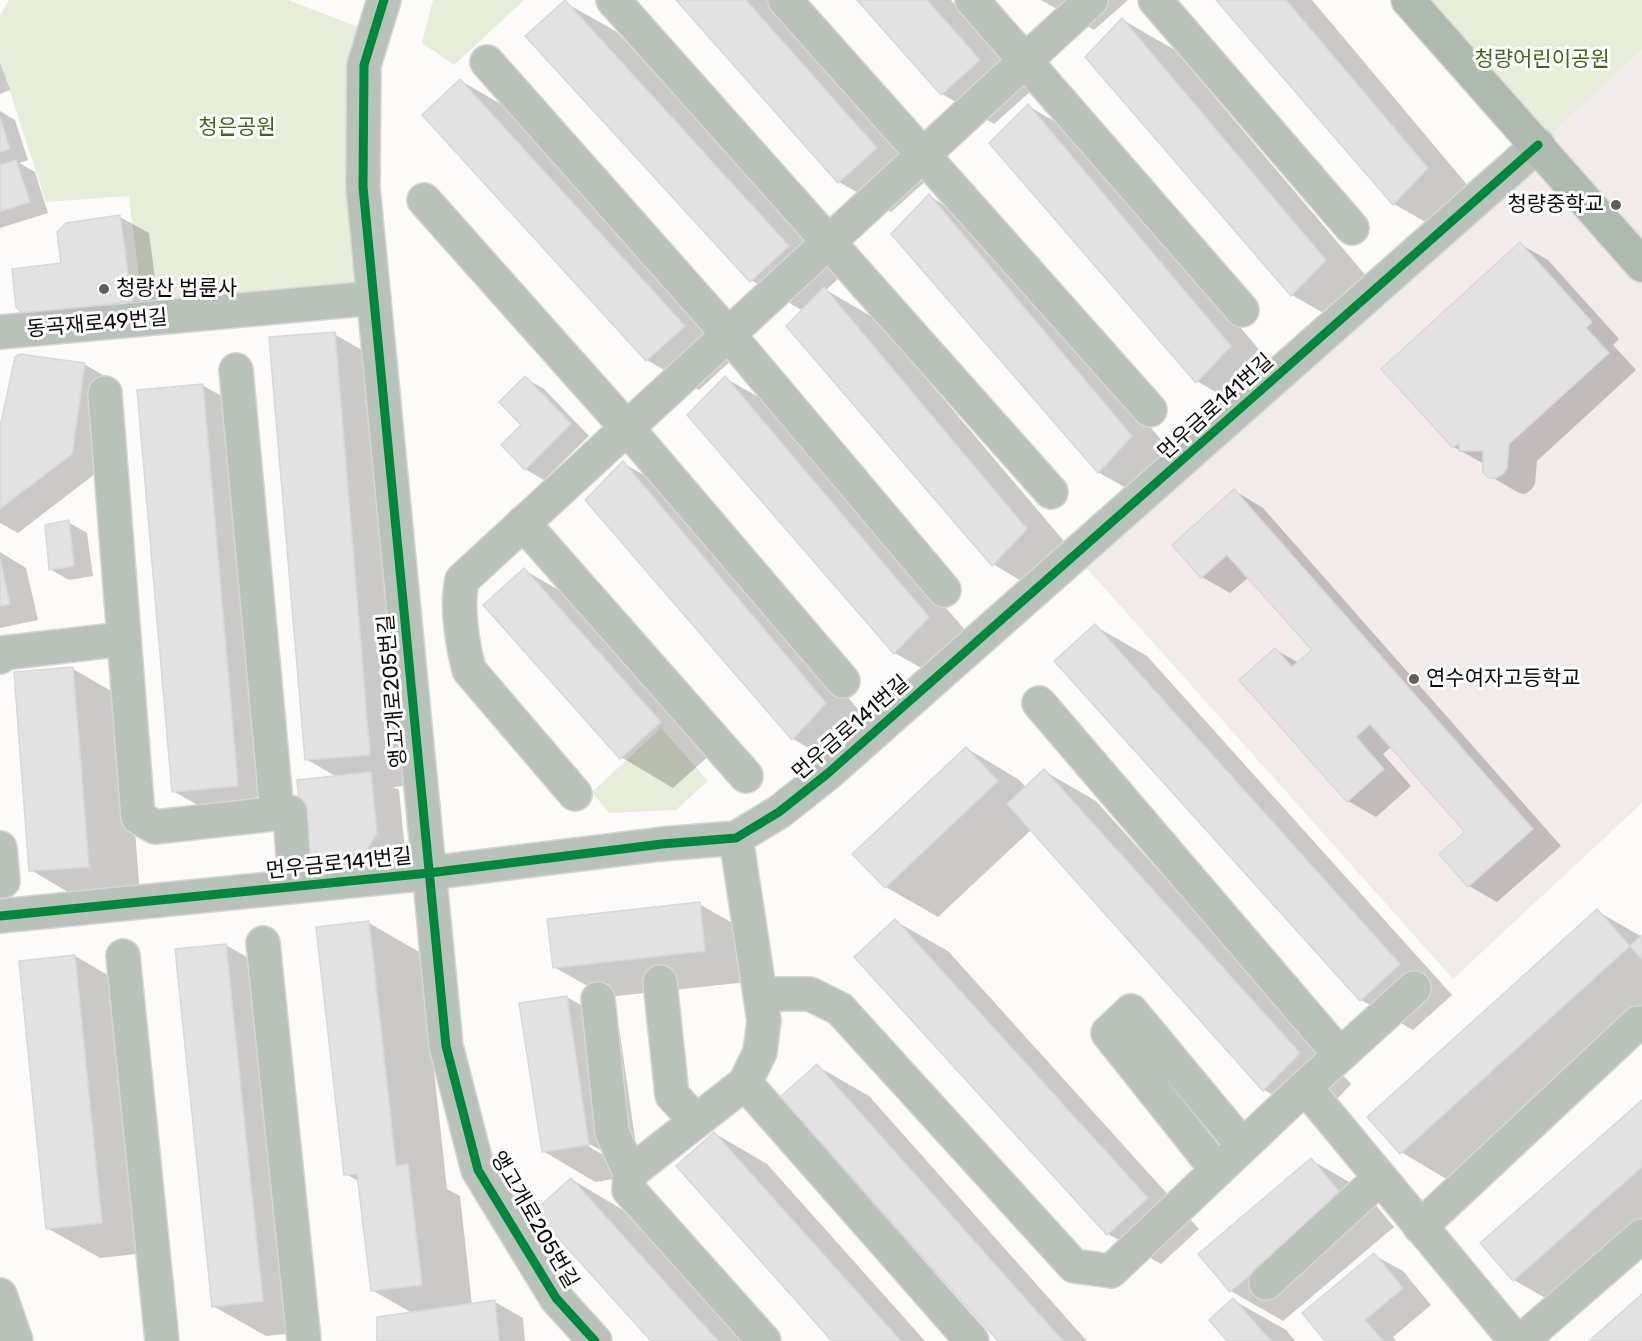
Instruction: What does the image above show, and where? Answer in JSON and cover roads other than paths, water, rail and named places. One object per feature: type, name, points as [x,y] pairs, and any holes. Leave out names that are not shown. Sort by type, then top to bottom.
[{"type":"main road","points":[[1408,0],[1642,265]]},
{"type":"street","name":"앵고개로205번길","points":[[384,0],[364,65],[363,187],[446,1046],[478,1170],[556,1298],[595,1341]]},
{"type":"street","points":[[613,0],[1050,492]]},
{"type":"street","points":[[785,0],[1150,410]]},
{"type":"street","points":[[972,0],[1242,310]]},
{"type":"street","points":[[576,794],[469,670],[458,595],[462,580],[1091,0]]},
{"type":"street","points":[[1155,0],[1352,228]]},
{"type":"street","points":[[487,63],[728,334],[944,590]]},
{"type":"street","name":"먼우금로141번길","points":[[0,916],[429,873],[662,844],[736,838],[779,812],[827,774],[1538,146]]},
{"type":"street","points":[[424,200],[627,428],[843,681]]},
{"type":"street","name":"동곡재로49번길","points":[[0,332],[374,298]]},
{"type":"street","points":[[236,370],[277,813]]},
{"type":"street","points":[[105,393],[138,817],[155,827],[290,812],[295,886]]},
{"type":"street","points":[[524,523],[746,776]]},
{"type":"street","points":[[0,657],[3,653],[124,639]]},
{"type":"street","points":[[1039,703],[1340,1055]]},
{"type":"street","points":[[630,1173],[745,1083],[760,1052],[764,1021],[736,838]]},
{"type":"street","points":[[0,848],[3,881]]},
{"type":"street","points":[[263,943],[304,1341]]},
{"type":"street","points":[[123,956],[162,1341]]},
{"type":"street","points":[[660,982],[672,1095],[696,1121]]},
{"type":"street","points":[[760,994],[810,994],[840,1009],[1074,1266],[1111,1271],[1305,1087],[1414,988]]},
{"type":"street","points":[[598,999],[612,1132],[630,1173],[629,1190],[764,1341]]},
{"type":"street","points":[[1217,1170],[1108,1033],[1131,1011],[1243,1146]]},
{"type":"street","points":[[1420,1227],[1638,1023],[1642,1023]]},
{"type":"street","points":[[745,1083],[972,1341]]},
{"type":"street","points":[[1305,1087],[1516,1341]]},
{"type":"street","points":[[1266,1283],[1380,1178]]},
{"type":"street","points":[[1521,1341],[1642,1236]]},
{"type":"street","points":[[0,1294],[16,1341]]},
{"type":"place","name":"청량중학교","points":[[1616,205]]},
{"type":"place","name":"청량산 법륜사","points":[[104,289]]},
{"type":"place","name":"연수여자고등학교","points":[[1414,679]]},
{"type":"park label","name":"청량어린이공원","points":[[1542,60]]},
{"type":"park label","name":"청은공원","points":[[237,128]]}]
